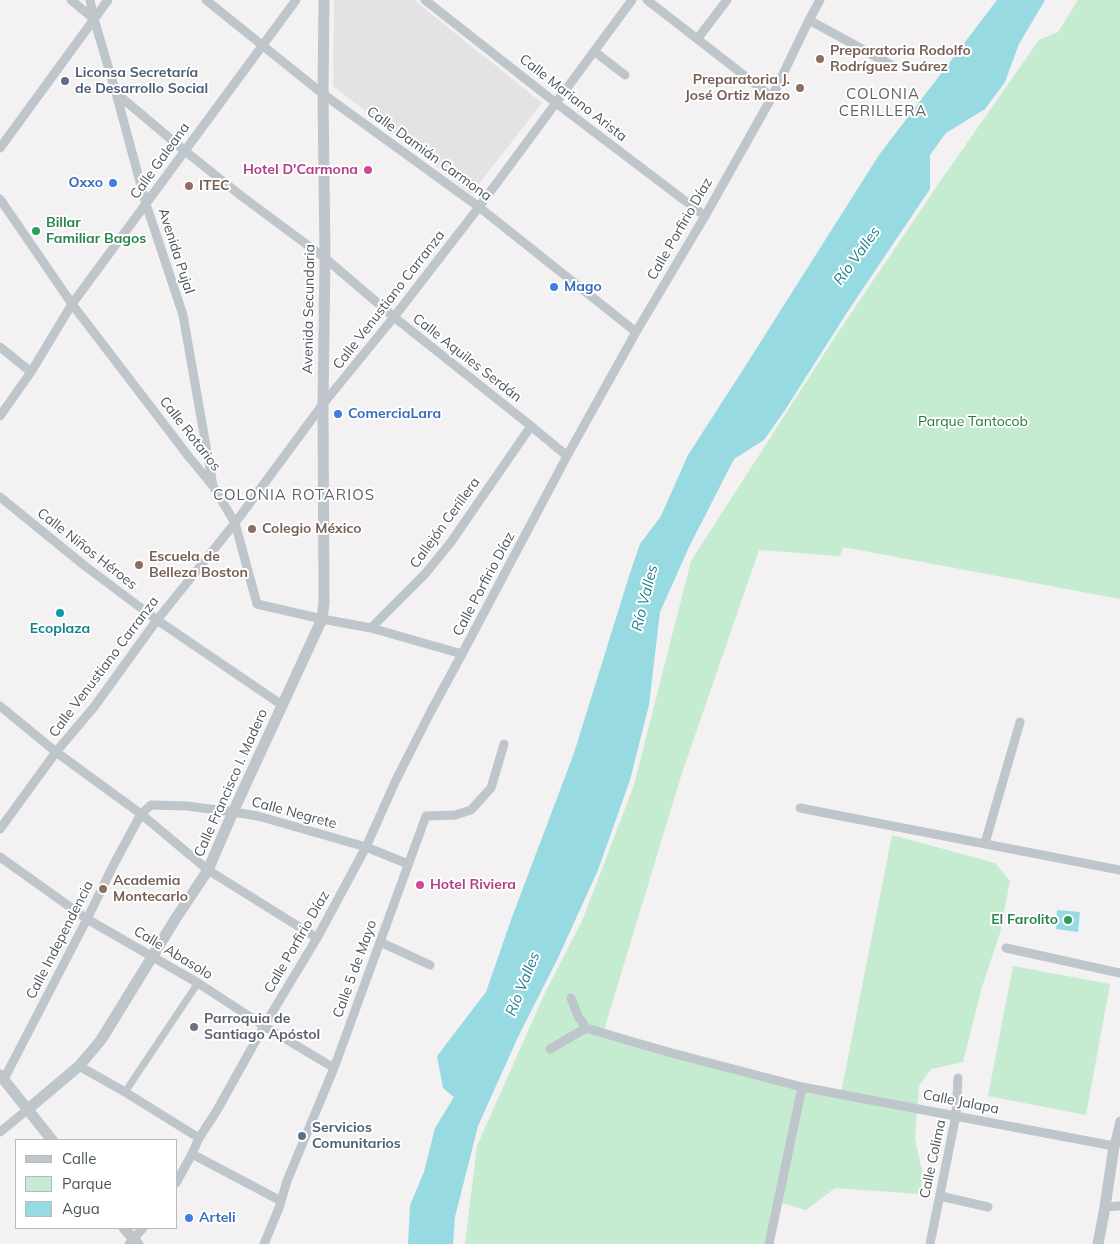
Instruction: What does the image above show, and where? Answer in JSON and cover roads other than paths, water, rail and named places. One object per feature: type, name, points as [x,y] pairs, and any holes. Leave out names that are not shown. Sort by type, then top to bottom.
[{"type":"street","points":[[72,0],[94,19]]},
{"type":"street","name":"Avenida Pujal","points":[[90,0],[146,204],[182,315],[213,486]]},
{"type":"street","points":[[0,148],[108,0]]},
{"type":"street","name":"Calle Damián Carmona","points":[[206,0],[323,94],[479,207],[636,332]]},
{"type":"street","name":"Calle Galeana","points":[[2,410],[31,372],[72,304],[296,0]]},
{"type":"street","name":"Avenida Secundaria","points":[[322,619],[324,603],[324,0]]},
{"type":"street","name":"Calle Mariano Arista","points":[[425,0],[556,103],[705,216]]},
{"type":"street","name":"Calle Venustiano Carranza","points":[[0,829],[56,752],[94,707],[157,620],[235,523],[323,404],[394,317],[479,207],[632,0]]},
{"type":"street","points":[[647,0],[772,97]]},
{"type":"street","points":[[698,38],[727,0]]},
{"type":"street","name":"Calle Porfirio Díaz","points":[[178,1179],[192,1154],[198,1138],[216,1112],[264,1026],[317,938],[366,846],[396,780],[430,713],[567,456],[636,332],[705,216],[772,97],[820,0]]},
{"type":"street","points":[[809,20],[893,66]]},
{"type":"street","points":[[595,52],[625,76]]},
{"type":"street","name":"Calle Aquiles Serdán","points":[[116,94],[240,195],[325,258],[394,317],[567,456]]},
{"type":"street","name":"Calle Rotarios","points":[[0,199],[72,304],[213,486],[235,523],[257,604],[371,628],[462,654]]},
{"type":"street","points":[[0,347],[31,372]]},
{"type":"street","name":"Callejón Cerillera","points":[[371,628],[436,561],[531,426]]},
{"type":"street","name":"Calle Niños Héroes","points":[[0,497],[85,566],[157,620],[282,705]]},
{"type":"street","name":"Calle Francisco I. Madero","points":[[0,1132],[79,1066],[101,1040],[152,956],[208,870],[322,619]]},
{"type":"street","points":[[0,706],[56,752],[141,814],[208,870],[317,938]]},
{"type":"street","points":[[985,843],[1020,722]]},
{"type":"street","name":"Calle 5 de Mayo","points":[[264,1244],[279,1208],[287,1181],[334,1068],[426,816],[455,815],[471,810],[491,788],[504,744]]},
{"type":"street","name":"Calle Negrete","points":[[141,814],[151,805],[187,806],[258,816],[366,846],[408,864]]},
{"type":"street","points":[[800,808],[1120,870]]},
{"type":"street","name":"Calle Independencia","points":[[2,1077],[141,814]]},
{"type":"street","name":"Calle Abasolo","points":[[0,857],[87,919],[198,983],[334,1068]]},
{"type":"street","points":[[380,942],[430,965]]},
{"type":"street","points":[[1006,948],[1120,973]]},
{"type":"street","points":[[125,1092],[198,983]]},
{"type":"street","points":[[550,1049],[586,1028],[578,1016],[571,998]]},
{"type":"street","name":"Calle Jalapa","points":[[586,1028],[671,1053],[802,1087],[956,1115],[1117,1141]]},
{"type":"street","points":[[79,1066],[125,1092],[198,1138]]},
{"type":"street","points":[[2,1077],[51,1139]]},
{"type":"street","name":"Calle Colima","points":[[930,1244],[956,1115],[958,1078]]},
{"type":"street","points":[[769,1244],[802,1087]]},
{"type":"street","points":[[1098,1244],[1120,1121]]},
{"type":"street","points":[[192,1154],[281,1201]]},
{"type":"street","points":[[940,1196],[988,1207]]},
{"type":"street","points":[[1105,1207],[1120,1206]]},
{"type":"street","points":[[125,1229],[133,1242],[142,1229]]},
{"type":"water","name":"Río Valles","points":[[997,0],[1045,0],[1019,44],[1005,82],[985,109],[946,133],[930,155],[930,189],[848,311],[785,410],[764,440],[734,459],[689,547],[660,612],[649,705],[630,780],[598,870],[558,958],[518,1037],[478,1126],[455,1217],[453,1244],[408,1244],[410,1205],[424,1172],[435,1128],[454,1097],[443,1088],[437,1056],[486,992],[574,753],[640,544],[661,516],[688,455],[879,155]]},
{"type":"water","name":"El Farolito","points":[[1057,910],[1080,912],[1078,932],[1056,929]]},
{"type":"place","name":"Preparatoria Rodolfo Rodríguez Suárez","points":[[820,59]]},
{"type":"place","name":"Liconsa Secretaría de Desarrollo Social","points":[[65,81]]},
{"type":"place","name":"Preparatoria J. José Ortiz Mazo","points":[[800,88]]},
{"type":"place","name":"Hotel D'Carmona","points":[[368,170]]},
{"type":"place","name":"Oxxo","points":[[113,183]]},
{"type":"place","name":"ITEC","points":[[189,186]]},
{"type":"place","name":"Billar Familiar Bagos","points":[[36,231]]},
{"type":"place","name":"Mago","points":[[554,287]]},
{"type":"place","name":"ComerciaLara","points":[[338,414]]},
{"type":"place","name":"Colegio México","points":[[252,529]]},
{"type":"place","name":"Escuela de Belleza Boston","points":[[139,565]]},
{"type":"place","name":"Ecoplaza","points":[[60,613]]},
{"type":"place","name":"Hotel Riviera","points":[[420,885]]},
{"type":"place","name":"Academia Montecarlo","points":[[103,889]]},
{"type":"place","name":"El Farolito","points":[[1068,920]]},
{"type":"place","name":"Parroquia de Santiago Apóstol","points":[[194,1027]]},
{"type":"place","name":"Servicios Comunitarios","points":[[302,1136]]},
{"type":"place","name":"Arteli","points":[[189,1218]]},
{"type":"district","name":"COLONIA CERILLERA","points":[[883,102]]},
{"type":"district","name":"COLONIA ROTARIOS","points":[[294,495]]},
{"type":"park label","name":"Parque Tantocob","points":[[973,422]]}]
